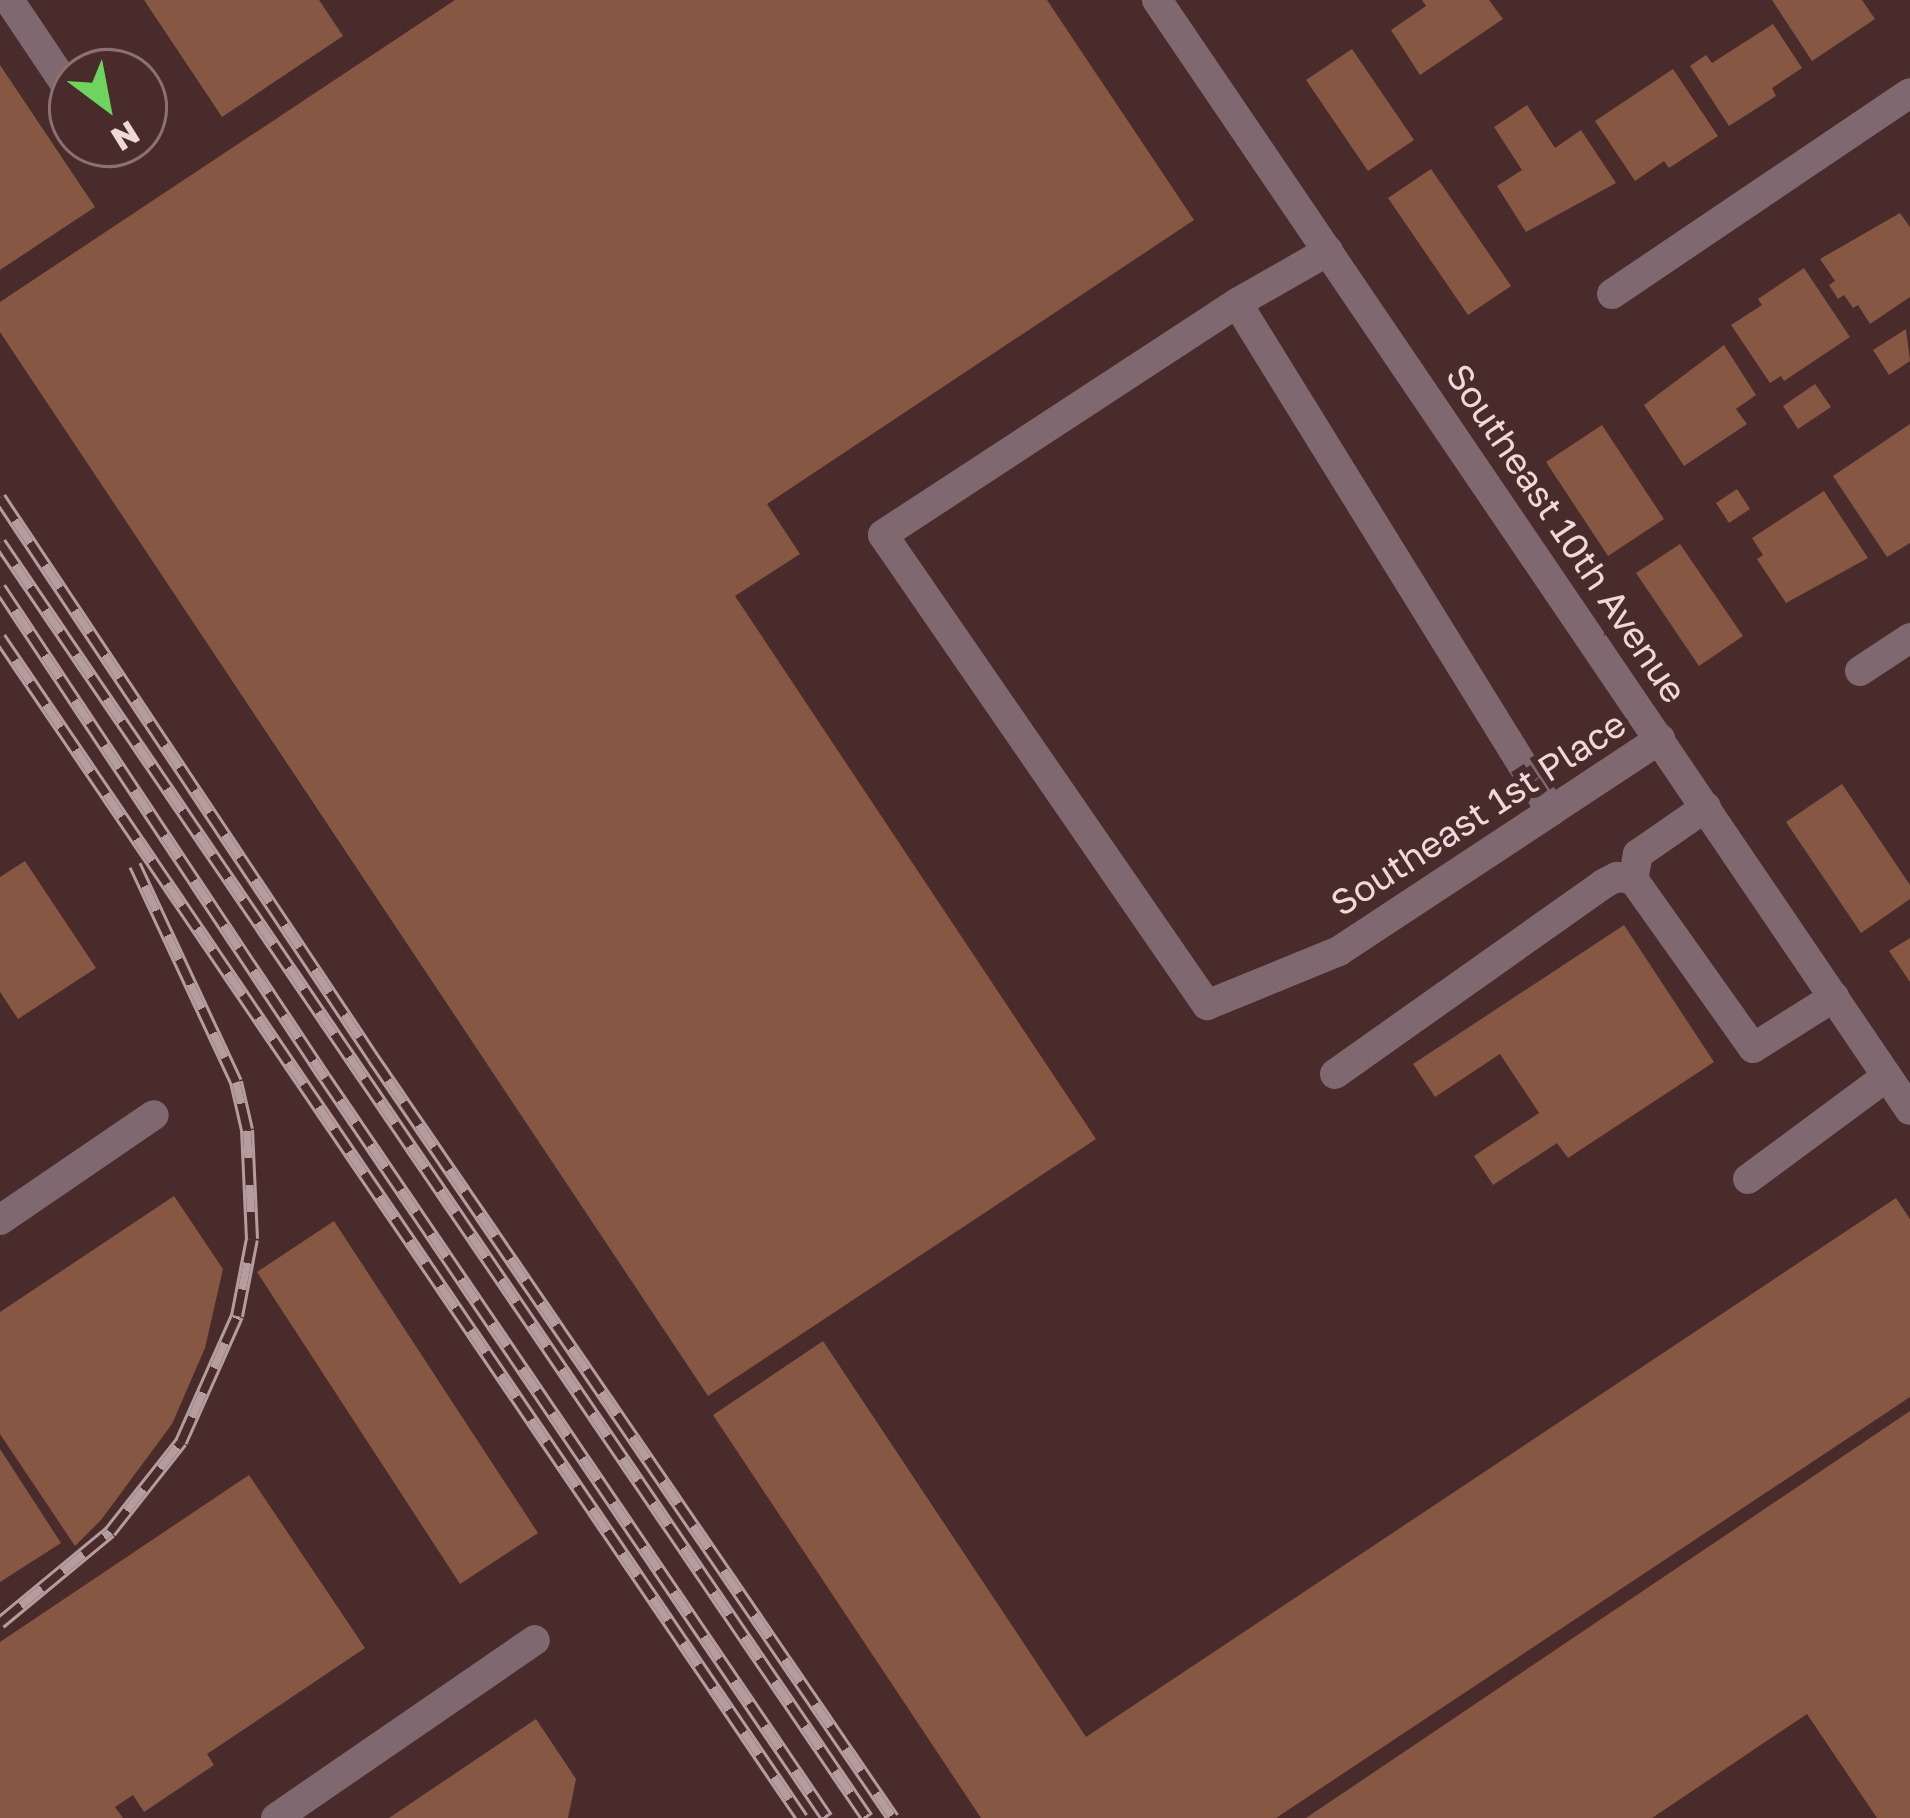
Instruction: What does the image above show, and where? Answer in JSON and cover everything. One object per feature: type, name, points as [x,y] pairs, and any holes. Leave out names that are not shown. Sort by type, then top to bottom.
[{"type":"street","points":[[9,0],[48,58]]},
{"type":"street","name":"Southeast 10th Avenue","points":[[1157,0],[1910,1110]]},
{"type":"street","points":[[1612,294],[1910,93]]},
{"type":"street","points":[[1328,251],[1237,303],[1551,811]]},
{"type":"street","name":"Southeast 1st Place","points":[[1237,303],[884,536],[1207,1005],[1339,951],[1660,739]]},
{"type":"street","points":[[1861,671],[1910,638]]},
{"type":"street","points":[[1706,807],[1638,854],[1633,879],[1754,1048],[1834,997]]},
{"type":"street","points":[[1335,1075],[1603,884],[1617,877],[1633,879]]},
{"type":"street","points":[[1748,1179],[1887,1076]]},
{"type":"street","points":[[0,1220],[154,1115]]},
{"type":"street","points":[[276,1818],[535,1640]]},
{"type":"building","points":[[144,0],[319,0],[343,36],[222,117]]},
{"type":"building","points":[[455,0],[1047,0],[1194,220],[767,504],[800,554],[735,596],[1096,1139],[708,1396],[0,332],[0,302]]},
{"type":"building","points":[[1422,0],[1489,0],[1503,19],[1420,75],[1391,30],[1426,6]]},
{"type":"building","points":[[1772,0],[1862,0],[1875,19],[1812,61]]},
{"type":"building","points":[[1773,24],[1802,68],[1772,88],[1776,96],[1729,126],[1690,66],[1706,55],[1712,63]]},
{"type":"building","points":[[1352,49],[1414,140],[1368,171],[1306,80]]},
{"type":"building","points":[[0,65],[48,137],[48,168],[69,168],[95,207],[0,270]]},
{"type":"building","points":[[1673,69],[1718,136],[1669,168],[1664,161],[1635,181],[1595,121]]},
{"type":"building","points":[[1527,105],[1555,148],[1581,130],[1616,183],[1526,232],[1497,186],[1522,170],[1494,127]]},
{"type":"building","points":[[1431,169],[1511,286],[1468,315],[1388,198]]},
{"type":"building","points":[[1900,213],[1910,227],[1910,297],[1870,324],[1858,305],[1853,308],[1844,295],[1838,299],[1829,285],[1835,281],[1820,259]]},
{"type":"building","points":[[1804,268],[1850,337],[1784,381],[1781,376],[1770,383],[1731,325],[1762,305],[1758,299]]},
{"type":"building","points":[[1906,329],[1910,361],[1889,375],[1873,350]]},
{"type":"building","points":[[1724,345],[1756,395],[1736,409],[1747,424],[1684,466],[1644,405]]},
{"type":"building","points":[[1815,384],[1831,407],[1798,429],[1783,406]]},
{"type":"building","points":[[1910,424],[1910,543],[1887,557],[1833,476]]},
{"type":"building","points":[[1602,425],[1664,519],[1608,556],[1546,462]]},
{"type":"building","points":[[1737,489],[1750,509],[1729,523],[1716,503]]},
{"type":"building","points":[[1824,491],[1868,558],[1786,603],[1757,559],[1763,555],[1752,538]]},
{"type":"building","points":[[1680,544],[1743,636],[1699,666],[1636,573]]},
{"type":"building","points":[[1842,784],[1910,885],[1910,899],[1861,933],[1786,822]]},
{"type":"building","points":[[25,861],[96,968],[18,1019],[0,992],[0,877]]},
{"type":"building","points":[[1624,925],[1714,1062],[1568,1158],[1557,1143],[1493,1185],[1474,1156],[1539,1113],[1500,1054],[1435,1097],[1413,1064]]},
{"type":"building","points":[[1910,938],[1910,982],[1889,951]]},
{"type":"building","points":[[174,1196],[223,1269],[205,1348],[172,1424],[101,1520],[75,1546],[0,1434],[0,1312]]},
{"type":"building","points":[[1896,1198],[1910,1219],[1910,1397],[1276,1818],[981,1818],[713,1415],[823,1341],[1086,1737]]},
{"type":"building","points":[[334,1221],[538,1533],[460,1584],[257,1272]]},
{"type":"building","points":[[1910,1411],[1910,1818],[1877,1818],[1807,1714],[1652,1818],[1306,1818]]},
{"type":"building","points":[[0,1449],[61,1543],[0,1582]]},
{"type":"building","points":[[249,1475],[365,1648],[207,1754],[214,1765],[144,1812],[133,1795],[115,1807],[123,1818],[0,1818],[0,1642]]},
{"type":"building","points":[[536,1719],[576,1779],[568,1818],[389,1818]]},
{"type":"railway","points":[[0,498],[373,1058],[893,1818]]},
{"type":"railway","points":[[0,543],[867,1818]]},
{"type":"railway","points":[[0,588],[325,1078],[827,1818]]},
{"type":"railway","points":[[0,638],[802,1818]]},
{"type":"railway","points":[[0,1623],[110,1532],[181,1442],[237,1316],[252,1239],[247,1130],[236,1082],[135,865]]}]
